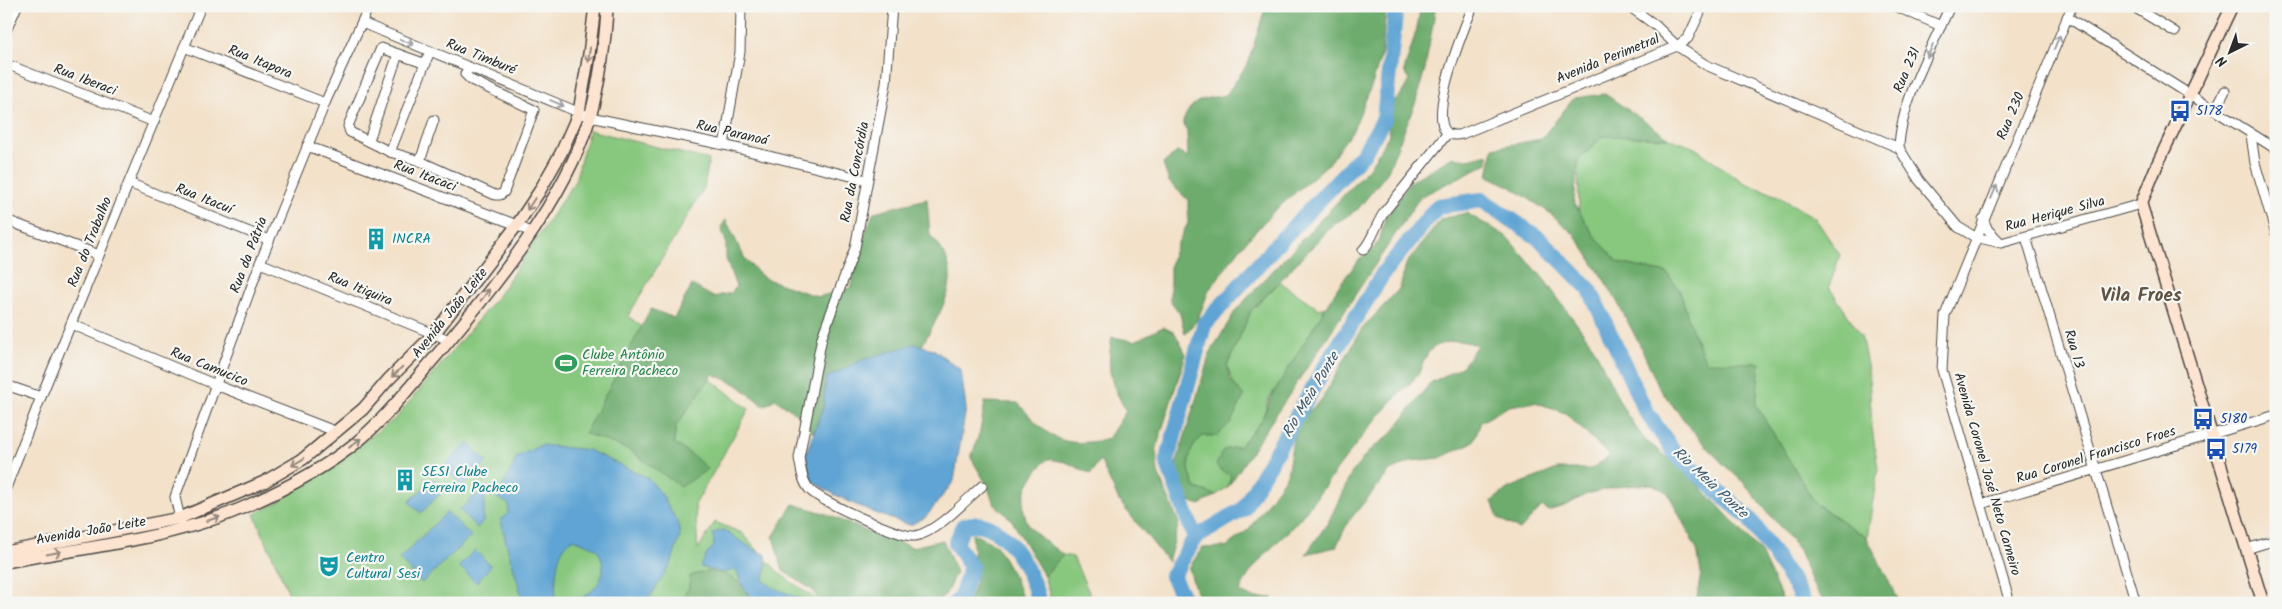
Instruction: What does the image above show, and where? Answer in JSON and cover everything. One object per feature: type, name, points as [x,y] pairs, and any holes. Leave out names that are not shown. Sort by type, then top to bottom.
[{"type":"street","points":[[6,31],[16,6]]},
{"type":"street","name":"Rua do Trabalho","points":[[6,488],[41,397],[201,6]]},
{"type":"street","name":"Rua da Pátria","points":[[181,523],[176,506],[176,497],[260,263],[325,103],[369,6]]},
{"type":"street","name":"Avenida João Leite","points":[[6,562],[152,536],[264,482],[304,459],[363,409],[388,380],[434,334],[517,225],[584,114],[594,6]]},
{"type":"street","name":"Avenida João Leite","points":[[6,552],[181,523],[213,520],[248,506],[310,475],[356,443],[381,420],[449,340],[532,233],[573,158],[600,60],[607,6]]},
{"type":"street","points":[[724,145],[740,52],[741,6]]},
{"type":"street","name":"Rua da Concórdia","points":[[892,6],[886,84],[855,248],[822,337],[799,458],[802,475],[810,490],[831,504],[899,533],[914,536],[931,530],[982,486]]},
{"type":"street","points":[[1364,250],[1385,211],[1448,134],[1444,130],[1442,111],[1444,87],[1473,6]]},
{"type":"street","points":[[1629,6],[1655,25],[1677,46],[1688,38],[1703,6]]},
{"type":"street","points":[[1896,6],[1941,26]]},
{"type":"street","name":"Rua 231","points":[[1899,148],[1899,129],[1908,102],[1950,6]]},
{"type":"street","name":"Rua 230","points":[[1975,237],[2072,6]]},
{"type":"street","points":[[2132,6],[2175,32]]},
{"type":"street","points":[[2232,6],[2141,204],[2262,603]]},
{"type":"street","points":[[2067,17],[2215,110],[2251,135],[2276,149]]},
{"type":"street","name":"Rua Timburé","points":[[362,23],[584,114]]},
{"type":"street","name":"Avenida Perimetral","points":[[1448,134],[1455,136],[1462,134],[1677,46],[1706,65],[1899,148]]},
{"type":"street","name":"Rua Itapora","points":[[184,47],[325,103]]},
{"type":"street","points":[[426,64],[383,48],[379,50],[348,126],[350,132],[390,152],[420,162],[495,195],[500,195],[504,192],[534,113],[532,108],[471,80],[465,74],[469,67]]},
{"type":"street","points":[[390,152],[430,51]]},
{"type":"street","points":[[368,140],[398,54]]},
{"type":"street","name":"Rua Iberaci","points":[[6,64],[154,122]]},
{"type":"street","points":[[503,81],[501,86],[506,96]]},
{"type":"street","points":[[2215,110],[2225,91]]},
{"type":"street","name":"Rua Paranoá","points":[[584,114],[868,180]]},
{"type":"street","points":[[420,162],[434,120]]},
{"type":"street","points":[[2251,135],[2255,164],[2276,234]]},
{"type":"street","name":"Rua Itacaci","points":[[307,146],[517,225],[532,233]]},
{"type":"street","points":[[1899,148],[1919,180],[1952,220],[1958,227],[1975,237]]},
{"type":"street","name":"Rua Itacuí","points":[[129,184],[269,240]]},
{"type":"street","name":"Rua Herique Silva","points":[[1975,237],[2001,242],[2026,237],[2141,204]]},
{"type":"street","points":[[1982,219],[1988,230],[2001,242]]},
{"type":"street","points":[[6,220],[99,255]]},
{"type":"street","name":"Avenida Coronel José Neto Carneiro","points":[[1975,237],[1944,315],[1942,370],[2010,603]]},
{"type":"street","name":"Rua 13","points":[[2026,237],[2136,603]]},
{"type":"street","name":"Rua Itiquira","points":[[260,263],[449,340]]},
{"type":"street","points":[[455,307],[469,316]]},
{"type":"street","name":"Rua Camucico","points":[[71,324],[216,385],[337,432]]},
{"type":"street","points":[[6,385],[41,397]]},
{"type":"street","name":"Rua Coronel Francisco Froes","points":[[1981,504],[2276,415]]},
{"type":"street","points":[[2246,549],[2276,540]]},
{"type":"green space","points":[[1266,6],[1386,6],[1382,52],[1373,82],[1353,130],[1327,165],[1274,211],[1242,246],[1209,290],[1198,319],[1185,334],[1180,314],[1170,300],[1170,265],[1176,246],[1188,223],[1188,200],[1169,182],[1163,164],[1177,152],[1188,157],[1187,132],[1183,122],[1186,114],[1199,101],[1226,95],[1248,63]]},
{"type":"green space","points":[[1420,6],[1436,6],[1425,69],[1416,101],[1387,173],[1358,209],[1333,225],[1251,311],[1227,366],[1230,380],[1244,396],[1231,422],[1217,436],[1203,436],[1197,441],[1190,453],[1190,473],[1196,488],[1216,495],[1200,505],[1180,498],[1176,465],[1210,353],[1236,310],[1369,168],[1390,133],[1387,126],[1385,109],[1400,96],[1409,81],[1404,71],[1416,31]]},
{"type":"green space","points":[[1605,94],[1669,138],[1602,136],[1578,161],[1574,203],[1593,234],[1619,263],[1667,273],[1680,291],[1693,333],[1706,362],[1760,363],[1756,405],[1815,503],[1867,538],[1900,603],[1825,603],[1813,585],[1799,550],[1743,482],[1722,463],[1691,429],[1659,388],[1641,347],[1613,294],[1575,235],[1550,213],[1511,187],[1488,176],[1493,148],[1541,139],[1574,98]]},
{"type":"green space","name":"Clube Antônio Ferreira Pacheco","points":[[589,130],[709,160],[704,188],[628,316],[749,409],[695,505],[698,549],[715,522],[742,533],[779,573],[821,603],[293,603],[254,514],[279,502],[396,418],[498,296],[575,181]]},
{"type":"green space","points":[[1602,136],[1669,138],[1695,148],[1743,182],[1778,196],[1815,218],[1840,255],[1829,287],[1861,335],[1869,375],[1872,428],[1878,469],[1867,538],[1815,503],[1756,405],[1706,363],[1667,273],[1619,263],[1593,234],[1579,212],[1578,161]]},
{"type":"green space","points":[[1488,154],[1488,163],[1420,197],[1228,487],[1231,475],[1220,470],[1216,465],[1223,450],[1240,446],[1262,420],[1272,395],[1340,284],[1360,259],[1374,248],[1381,235],[1385,219],[1411,181],[1453,157],[1468,159]]},
{"type":"green space","points":[[927,199],[930,235],[942,250],[948,263],[950,277],[949,290],[938,317],[922,346],[826,378],[823,409],[813,433],[792,410],[775,399],[764,406],[736,384],[713,374],[676,426],[674,443],[708,469],[681,487],[629,450],[585,433],[651,309],[674,318],[692,285],[713,297],[731,293],[736,287],[726,259],[726,242],[721,227],[726,220],[745,259],[764,278],[818,297],[850,288],[865,233],[874,212]]},
{"type":"green space","points":[[1466,213],[1506,236],[1543,278],[1593,346],[1625,412],[1645,440],[1679,466],[1760,551],[1784,603],[1696,603],[1701,573],[1697,550],[1668,493],[1652,484],[1615,487],[1587,494],[1567,505],[1548,511],[1542,506],[1520,530],[1498,518],[1492,501],[1507,489],[1557,469],[1591,469],[1610,456],[1565,413],[1535,402],[1509,406],[1481,422],[1473,442],[1440,458],[1413,461],[1390,471],[1348,522],[1336,547],[1306,554],[1329,521],[1351,474],[1369,451],[1392,433],[1430,383],[1463,366],[1477,345],[1456,341],[1436,346],[1429,352],[1416,377],[1371,425],[1302,516],[1259,561],[1245,581],[1240,592],[1254,598],[1272,598],[1273,603],[1199,603],[1189,568],[1202,548],[1226,547],[1249,529],[1287,475],[1293,439],[1303,417],[1322,399],[1361,330],[1400,288],[1406,264],[1441,219]]},
{"type":"green space","points":[[1280,282],[1319,309],[1326,307],[1294,363],[1269,398],[1262,420],[1240,446],[1232,448],[1220,470],[1232,474],[1228,487],[1216,495],[1196,488],[1191,480],[1188,462],[1193,445],[1244,396],[1233,383],[1227,366],[1251,311]]},
{"type":"green space","points":[[1163,327],[1175,333],[1186,354],[1156,449],[1158,473],[1179,523],[1168,562],[1119,501],[1100,460],[1091,474],[1066,462],[1048,459],[1031,480],[1024,497],[1025,515],[1030,527],[1063,555],[1044,576],[1011,519],[994,504],[987,485],[971,458],[980,431],[985,402],[1018,403],[1038,425],[1057,438],[1078,443],[1108,439],[1126,411],[1116,392],[1111,376],[1109,359],[1112,337],[1135,341]]},
{"type":"green space","points":[[793,504],[824,513],[912,547],[943,540],[956,572],[948,590],[937,601],[924,603],[908,599],[902,603],[833,603],[817,598],[811,589],[783,571],[773,537]]},
{"type":"green space","points":[[972,533],[996,545],[1015,578],[1024,603],[968,603],[976,581]]},
{"type":"green space","points":[[1063,555],[1073,557],[1094,603],[1052,603],[1044,576]]},
{"type":"green space","points":[[706,571],[734,579],[744,589],[751,603],[680,603],[689,587],[690,576]]},
{"type":"water","points":[[914,344],[933,349],[961,370],[966,408],[954,481],[926,517],[910,525],[858,506],[809,479],[806,453],[823,409],[826,378],[862,360]]},
{"type":"water","points":[[468,443],[487,462],[463,486],[443,467]]},
{"type":"water","points":[[541,445],[588,450],[648,478],[660,492],[678,523],[680,536],[671,564],[646,603],[571,603],[595,588],[600,581],[603,566],[596,548],[573,539],[562,550],[557,566],[555,599],[558,603],[523,603],[501,520],[508,513],[509,504],[497,498],[517,457]]},
{"type":"water","points":[[433,479],[444,490],[421,513],[409,502]]},
{"type":"water","points":[[476,494],[485,495],[483,522],[477,528],[460,510]]},
{"type":"water","points":[[447,512],[471,536],[422,583],[399,559]]},
{"type":"water","points":[[723,530],[766,555],[767,565],[763,580],[772,587],[810,603],[755,603],[743,587],[736,569],[724,573],[700,567],[714,546],[713,533]]},
{"type":"water","points":[[475,550],[491,566],[476,583],[459,566]]},
{"type":"waterway","name":"Rio Meia Ponte","points":[[1195,538],[1167,462],[1204,325],[1278,243],[1363,154],[1384,119],[1396,6]]},
{"type":"waterway","name":"Rio Meia Ponte","points":[[1186,603],[1172,576],[1195,538],[1243,509],[1325,367],[1384,272],[1438,206],[1482,200],[1540,239],[1590,290],[1645,410],[1677,456],[1749,518],[1794,584],[1804,603]]},
{"type":"waterway","points":[[955,603],[960,599],[971,567],[956,544],[963,526],[977,524],[991,528],[1003,536],[1013,548],[1030,576],[1039,603]]},
{"type":"place","name":"5178","points":[[2180,111]]},
{"type":"place","name":"INCRA","points":[[376,239]]},
{"type":"place","name":"Clube Antônio Ferreira Pacheco","points":[[566,363]]},
{"type":"place","name":"5180","points":[[2203,419]]},
{"type":"place","name":"5179","points":[[2216,449]]},
{"type":"place","name":"SESI Clube Ferreira Pacheco","points":[[405,480]]},
{"type":"place","name":"Centro Cultural Sesi","points":[[329,566]]},
{"type":"district","name":"Vila Froes","points":[[2141,296]]}]
